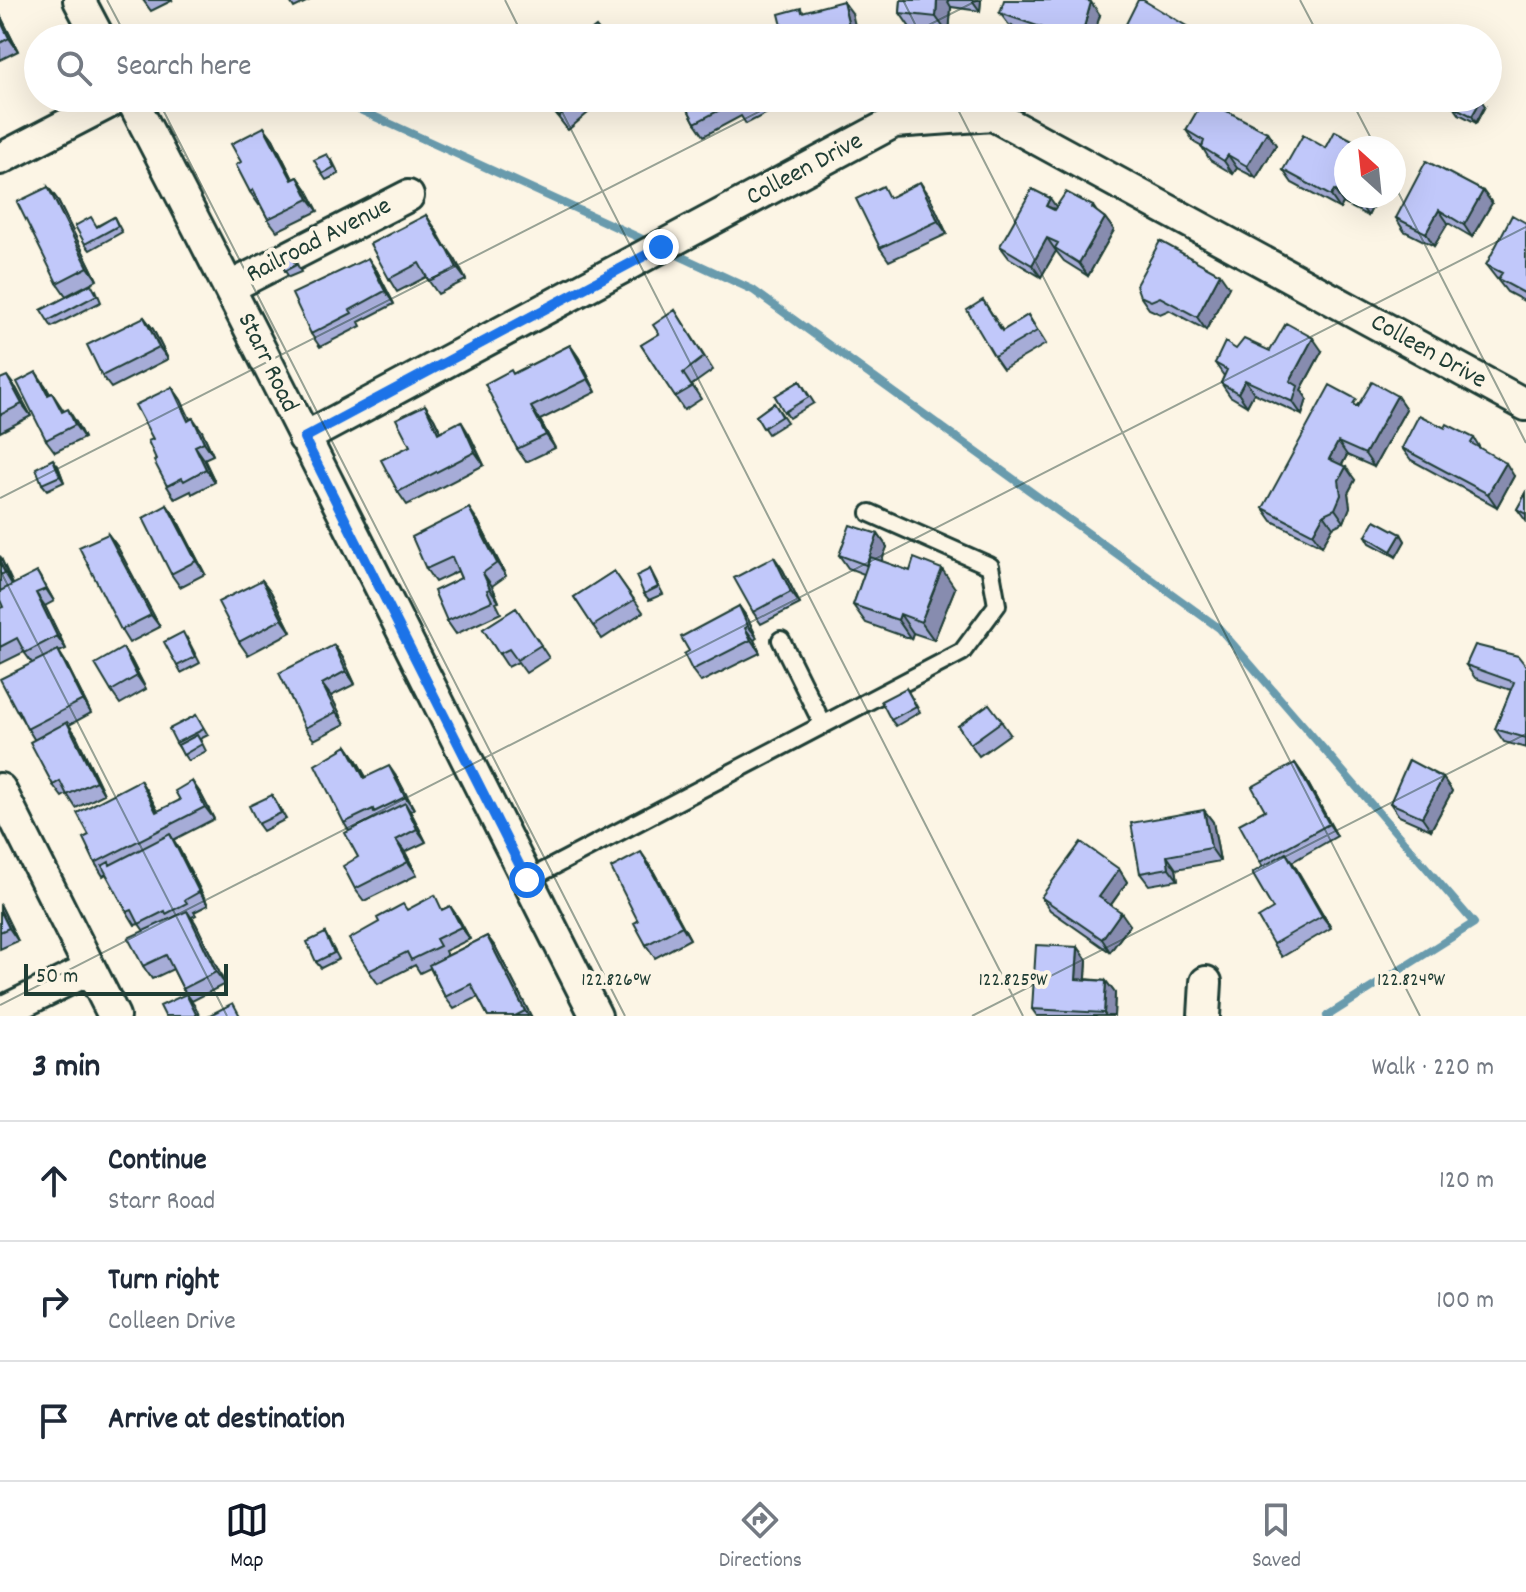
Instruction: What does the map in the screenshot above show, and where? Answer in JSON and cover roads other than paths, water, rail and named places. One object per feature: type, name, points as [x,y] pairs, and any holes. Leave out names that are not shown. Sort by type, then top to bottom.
[{"type":"street","points":[[79,0],[92,24]]},
{"type":"street","points":[[0,159],[91,112]]},
{"type":"street","name":"Starr Road","points":[[138,112],[230,287],[596,1016]]},
{"type":"street","name":"Colleen Drive","points":[[304,438],[894,122],[993,115],[1526,405]]},
{"type":"street","name":"Railroad Avenue","points":[[230,287],[408,196]]},
{"type":"street","points":[[0,789],[114,1016]]},
{"type":"street","points":[[0,1013],[90,969]]},
{"type":"street","points":[[1204,1016],[1206,982]]},
{"type":"lane","points":[[527,880],[962,652],[997,605],[990,566],[870,513]]},
{"type":"lane","points":[[781,640],[823,725]]},
{"type":"waterway","points":[[365,112],[653,244]]},
{"type":"waterway","points":[[669,251],[753,290],[1219,628],[1474,923],[1327,1016]]}]
